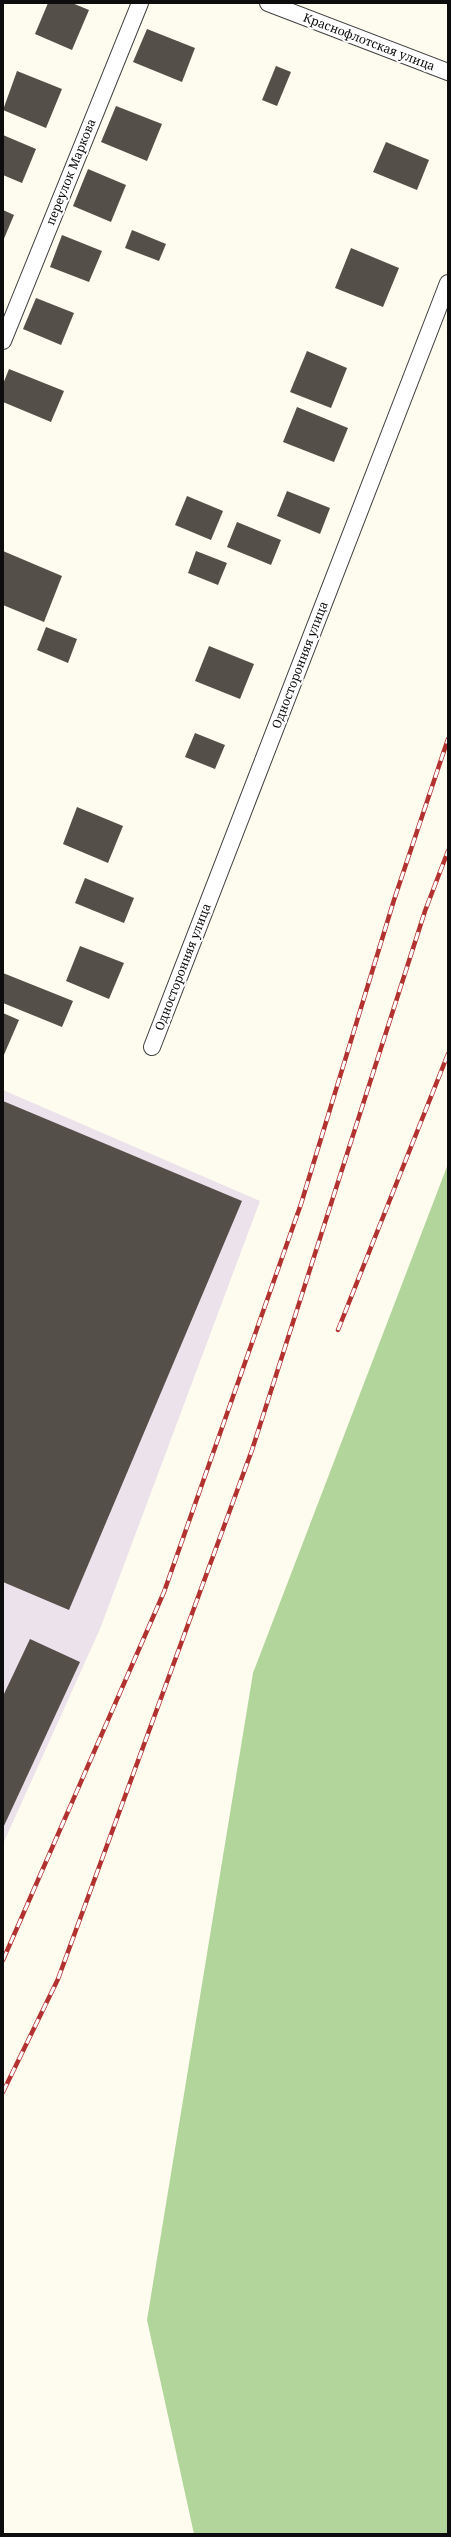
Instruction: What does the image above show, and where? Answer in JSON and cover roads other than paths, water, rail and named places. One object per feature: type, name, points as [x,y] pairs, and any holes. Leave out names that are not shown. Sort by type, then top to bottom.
[{"type":"lane","name":"переулок Маркова","points":[[3,341],[140,3]]},
{"type":"lane","name":"Краснофлотская улица","points":[[268,3],[448,72]]},
{"type":"lane","name":"Односторонняя улица","points":[[152,1046],[448,283]]},
{"type":"railway","points":[[3,1960],[164,1592],[301,1204],[394,900],[448,739]]},
{"type":"railway","points":[[3,2092],[58,1979],[252,1450],[425,911],[448,851]]},
{"type":"railway","points":[[338,1330],[448,1054]]}]
